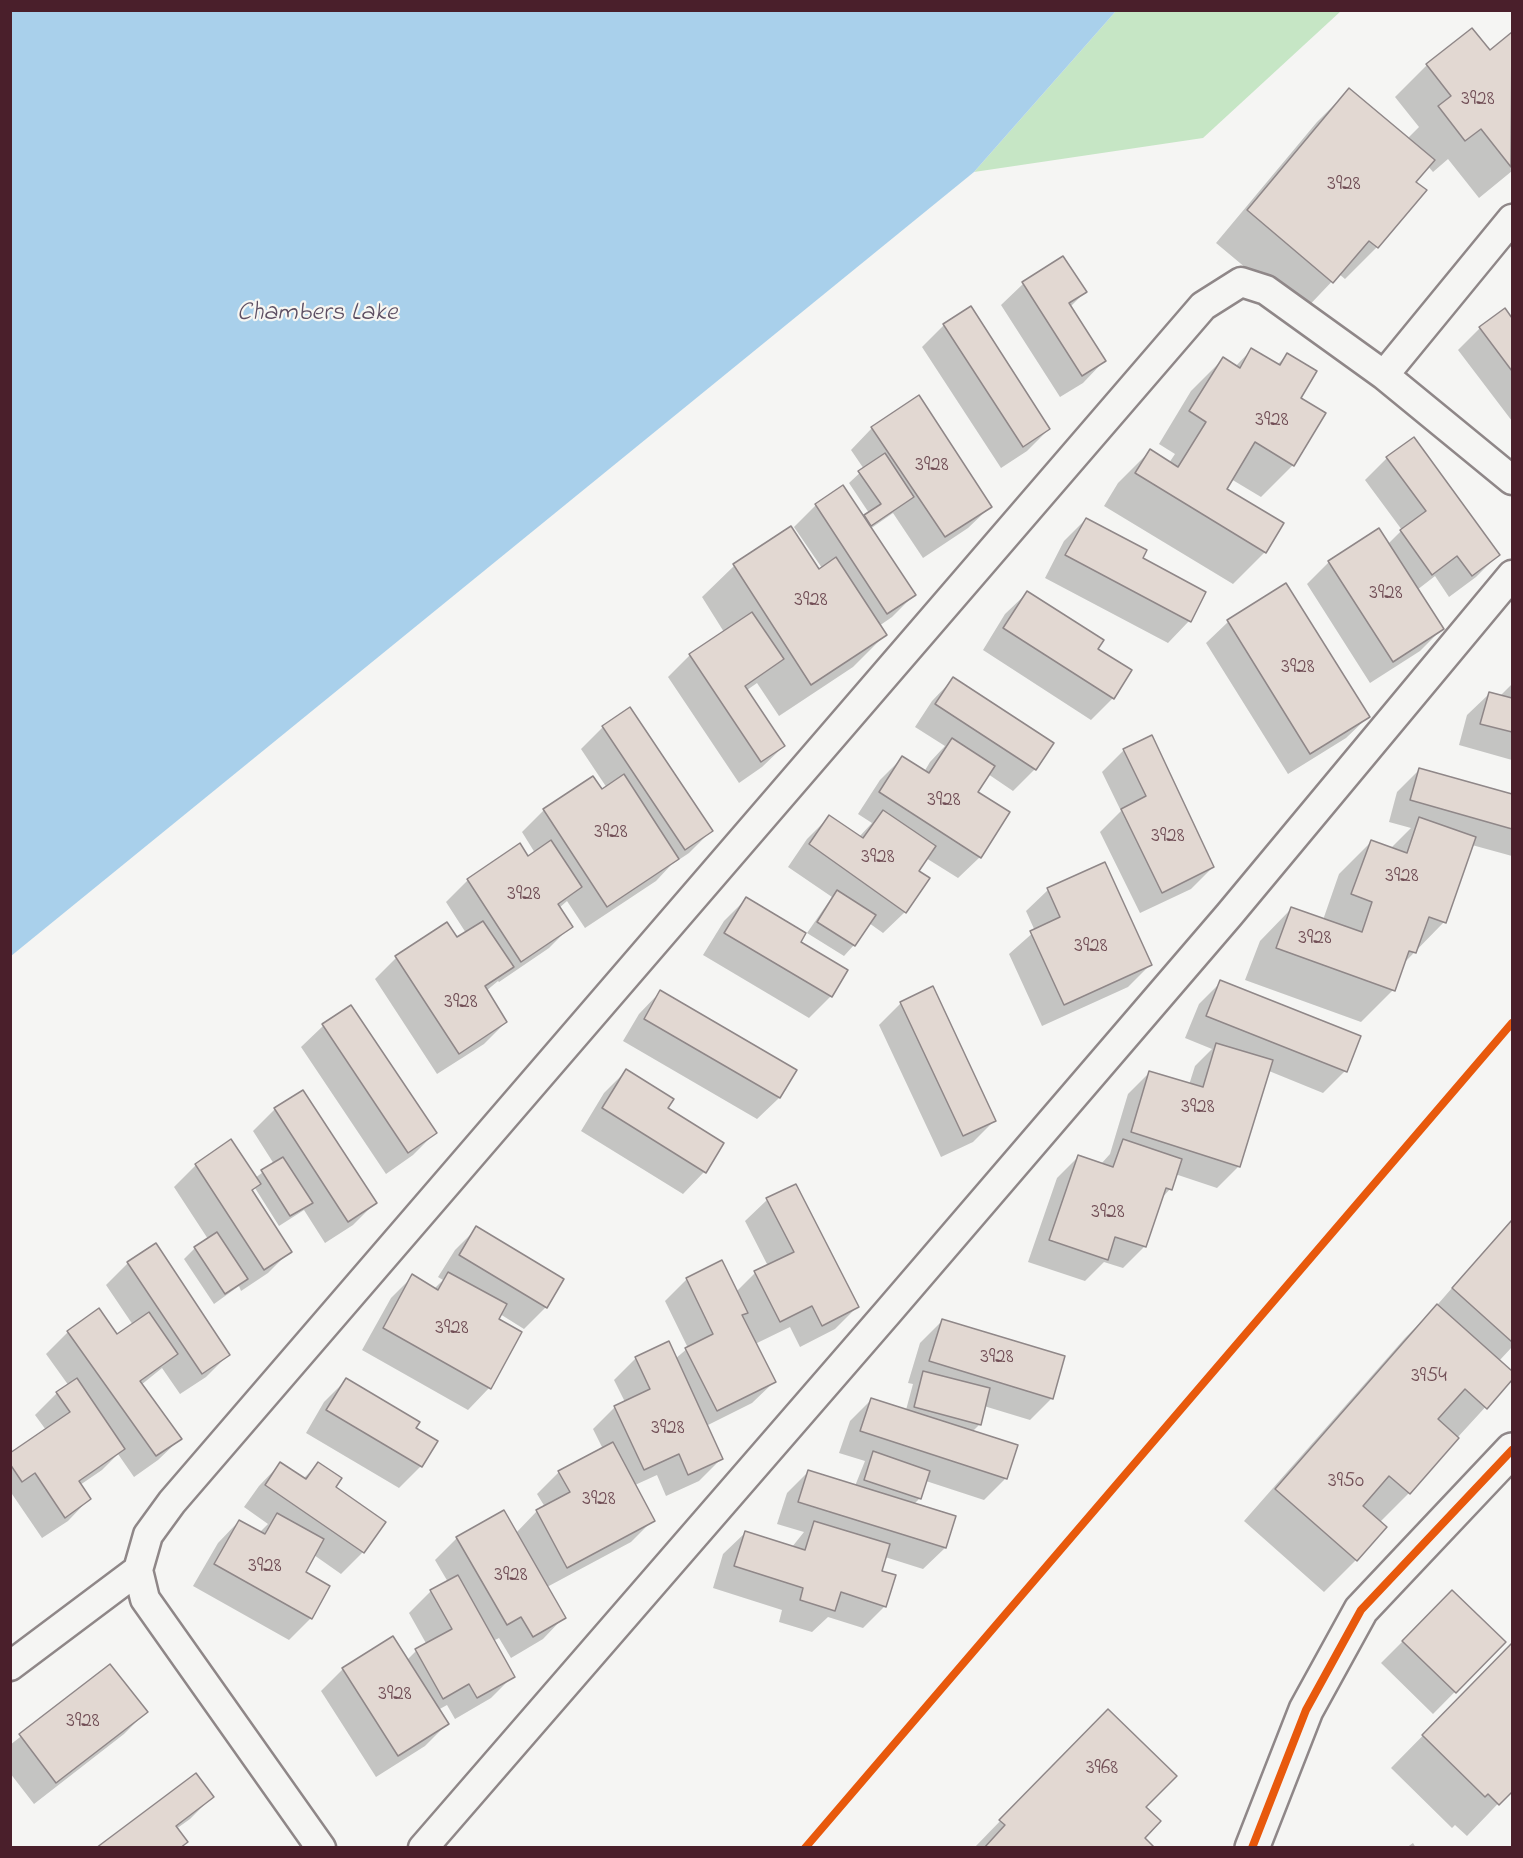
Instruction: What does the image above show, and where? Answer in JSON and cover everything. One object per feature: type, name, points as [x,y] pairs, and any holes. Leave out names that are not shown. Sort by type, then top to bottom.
[{"type":"street","points":[[1252,1848],[1306,1710],[1361,1610],[1512,1450]]},
{"type":"lane","points":[[1384,375],[1512,219]]},
{"type":"lane","points":[[321,1848],[145,1599],[138,1570],[148,1535],[172,1502],[1203,306],[1241,282],[1266,290],[1384,375],[1512,480]]},
{"type":"lane","points":[[423,1848],[1222,924],[1512,575]]},
{"type":"lane","points":[[10,1666],[138,1570]]},
{"type":"green space","points":[[1116,11],[1341,11],[1203,138],[974,172]]},
{"type":"water","name":"Chambers Lake","points":[[11,10],[1116,11],[974,172],[11,956]]},
{"type":"building","points":[[1472,28],[1490,50],[1512,32],[1511,167],[1481,129],[1465,141],[1438,106],[1451,96],[1426,64]]},
{"type":"building","points":[[1349,88],[1435,160],[1416,182],[1427,190],[1378,248],[1369,241],[1333,283],[1247,210]]},
{"type":"building","points":[[1063,256],[1087,292],[1069,303],[1106,361],[1082,376],[1022,282]]},
{"type":"building","points":[[971,306],[1050,429],[1023,447],[943,324]]},
{"type":"building","points":[[1505,308],[1512,318],[1512,371],[1479,327]]},
{"type":"building","points":[[1251,348],[1280,365],[1287,353],[1317,371],[1301,398],[1326,413],[1294,466],[1255,442],[1227,489],[1284,523],[1266,553],[1135,473],[1150,449],[1178,467],[1206,422],[1189,411],[1223,357],[1240,368]]},
{"type":"building","points":[[919,395],[992,507],[945,537],[871,427]]},
{"type":"building","points":[[1414,437],[1500,555],[1472,576],[1457,556],[1432,575],[1400,530],[1426,511],[1386,457]]},
{"type":"building","points":[[885,453],[914,497],[871,526],[864,515],[881,504],[858,471]]},
{"type":"building","points":[[843,485],[916,595],[887,614],[815,504]]},
{"type":"building","points":[[1086,518],[1147,550],[1143,558],[1206,592],[1191,622],[1065,555]]},
{"type":"building","points":[[791,526],[819,569],[836,557],[887,635],[811,685],[733,564]]},
{"type":"building","points":[[1379,528],[1444,629],[1393,662],[1328,561]]},
{"type":"building","points":[[1286,583],[1370,717],[1310,754],[1227,620]]},
{"type":"building","points":[[1027,591],[1104,640],[1098,649],[1132,670],[1114,699],[1003,628]]},
{"type":"building","points":[[752,612],[784,659],[745,686],[785,746],[761,762],[689,654]]},
{"type":"building","points":[[953,677],[1054,743],[1036,770],[935,704]]},
{"type":"building","points":[[1489,692],[1512,698],[1512,732],[1480,724]]},
{"type":"building","points":[[630,707],[713,831],[685,850],[602,726]]},
{"type":"building","points":[[1152,735],[1214,867],[1162,893],[1121,809],[1146,796],[1123,749]]},
{"type":"building","points":[[952,738],[995,766],[978,792],[1010,812],[981,858],[879,792],[902,756],[929,773]]},
{"type":"building","points":[[1419,768],[1512,794],[1512,829],[1410,800]]},
{"type":"building","points":[[624,774],[679,859],[607,907],[543,809],[593,776],[602,789]]},
{"type":"building","points":[[883,810],[936,846],[919,871],[930,878],[906,913],[809,844],[829,815],[863,838]]},
{"type":"building","points":[[1419,817],[1476,837],[1446,923],[1429,917],[1416,953],[1409,951],[1395,991],[1276,948],[1291,907],[1362,932],[1372,902],[1351,894],[1371,840],[1407,853]]},
{"type":"building","points":[[551,840],[582,887],[558,904],[573,927],[521,962],[467,879],[520,843],[528,856]]},
{"type":"building","points":[[1105,862],[1152,965],[1064,1005],[1030,931],[1060,917],[1047,888]]},
{"type":"building","points":[[837,890],[876,915],[855,946],[817,922]]},
{"type":"building","points":[[746,897],[806,933],[801,942],[848,970],[832,997],[724,933]]},
{"type":"building","points":[[483,921],[514,967],[485,986],[507,1022],[459,1054],[395,956],[447,922],[457,937]]},
{"type":"building","points":[[1220,980],[1361,1036],[1347,1072],[1206,1016]]},
{"type":"building","points":[[933,986],[996,1121],[963,1136],[900,1002]]},
{"type":"building","points":[[660,990],[797,1070],[780,1098],[644,1019]]},
{"type":"building","points":[[351,1005],[437,1133],[408,1153],[322,1024]]},
{"type":"building","points":[[1216,1043],[1273,1060],[1240,1167],[1131,1132],[1149,1071],[1203,1087]]},
{"type":"building","points":[[626,1069],[674,1099],[668,1108],[724,1143],[706,1173],[602,1108]]},
{"type":"building","points":[[303,1090],[377,1203],[348,1222],[274,1108]]},
{"type":"building","points":[[231,1139],[261,1184],[252,1190],[292,1252],[264,1270],[195,1164]]},
{"type":"building","points":[[1123,1139],[1182,1159],[1172,1190],[1166,1188],[1146,1247],[1115,1237],[1108,1260],[1049,1240],[1078,1155],[1113,1167]]},
{"type":"building","points":[[283,1157],[313,1203],[290,1216],[261,1170]]},
{"type":"building","points":[[796,1184],[859,1307],[822,1326],[812,1306],[780,1322],[754,1271],[794,1252],[766,1198]]},
{"type":"building","points":[[1512,1220],[1512,1342],[1452,1288]]},
{"type":"building","points":[[476,1226],[564,1279],[547,1308],[459,1255]]},
{"type":"building","points":[[217,1232],[248,1279],[225,1294],[194,1247]]},
{"type":"building","points":[[156,1243],[230,1355],[202,1374],[127,1262]]},
{"type":"building","points":[[722,1260],[748,1313],[742,1315],[776,1382],[717,1411],[685,1348],[713,1334],[686,1278]]},
{"type":"building","points":[[448,1272],[507,1304],[499,1319],[522,1332],[491,1389],[383,1328],[412,1274],[438,1290]]},
{"type":"building","points":[[1437,1304],[1512,1371],[1512,1380],[1487,1409],[1465,1389],[1438,1419],[1459,1438],[1410,1494],[1389,1476],[1363,1506],[1387,1527],[1357,1561],[1275,1489]]},
{"type":"building","points":[[99,1308],[117,1334],[149,1312],[178,1354],[140,1381],[182,1439],[156,1456],[67,1331]]},
{"type":"building","points":[[942,1319],[1065,1356],[1053,1399],[929,1361]]},
{"type":"building","points":[[669,1341],[723,1459],[688,1475],[679,1454],[644,1470],[614,1406],[650,1389],[635,1357]]},
{"type":"building","points":[[923,1371],[990,1388],[981,1425],[914,1407]]},
{"type":"building","points":[[77,1378],[125,1449],[79,1481],[91,1499],[65,1518],[35,1473],[22,1482],[10,1464],[10,1453],[70,1412],[56,1392]]},
{"type":"building","points":[[346,1378],[420,1422],[416,1428],[438,1441],[422,1467],[326,1410]]},
{"type":"building","points":[[871,1398],[1018,1445],[1007,1479],[860,1431]]},
{"type":"building","points":[[613,1442],[655,1521],[567,1568],[536,1510],[570,1492],[558,1471]]},
{"type":"building","points":[[873,1451],[930,1471],[921,1499],[864,1480]]},
{"type":"building","points":[[280,1462],[306,1479],[318,1462],[342,1478],[336,1487],[386,1522],[364,1553],[265,1485]]},
{"type":"building","points":[[808,1470],[956,1516],[946,1548],[798,1502]]},
{"type":"building","points":[[504,1510],[566,1618],[533,1637],[521,1617],[507,1625],[456,1537]]},
{"type":"building","points":[[277,1513],[324,1539],[306,1572],[330,1586],[312,1619],[214,1564],[239,1520],[265,1534]]},
{"type":"building","points":[[814,1521],[890,1544],[882,1571],[896,1575],[886,1607],[841,1592],[835,1611],[800,1600],[803,1588],[734,1566],[745,1531],[805,1550]]},
{"type":"building","points":[[458,1575],[515,1677],[477,1698],[469,1684],[443,1699],[415,1649],[452,1629],[430,1590]]},
{"type":"building","points":[[1452,1590],[1506,1642],[1456,1693],[1402,1641]]},
{"type":"building","points":[[393,1636],[449,1724],[398,1756],[342,1668]]},
{"type":"building","points":[[1512,1643],[1512,1792],[1499,1805],[1488,1794],[1485,1797],[1422,1735]]},
{"type":"building","points":[[110,1664],[148,1712],[56,1783],[19,1734]]},
{"type":"building","points":[[1108,1709],[1177,1776],[1146,1807],[1161,1821],[1145,1838],[1155,1848],[984,1848],[1005,1825],[999,1820]]},
{"type":"building","points":[[196,1773],[214,1797],[176,1826],[188,1842],[180,1848],[96,1848]]},
{"type":"cycle path","points":[[805,1848],[1512,1023]]},
{"type":"cycle path","points":[[1252,1848],[1306,1710],[1361,1610],[1512,1450]]}]
